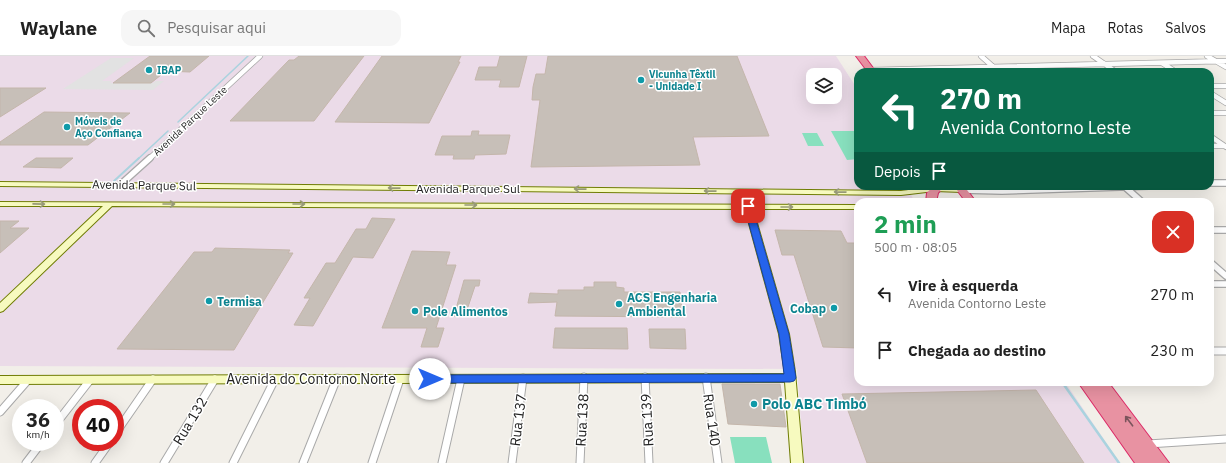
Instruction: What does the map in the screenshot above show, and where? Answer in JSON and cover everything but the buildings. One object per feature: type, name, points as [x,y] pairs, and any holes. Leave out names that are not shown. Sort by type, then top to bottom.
[{"type":"highway","points":[[852,56],[866,68]]},
{"type":"highway","points":[[860,56],[867,68]]},
{"type":"highway","points":[[962,190],[968,198]]},
{"type":"highway","points":[[1088,386],[1144,463]]},
{"type":"highway","points":[[1103,386],[1161,463]]},
{"type":"street","name":"Avenida Parque Leste","points":[[120,185],[260,56]]},
{"type":"street","points":[[981,56],[993,67]]},
{"type":"street","points":[[1093,56],[1110,68]]},
{"type":"street","points":[[1208,56],[1226,66]]},
{"type":"street","points":[[962,68],[1226,61]]},
{"type":"street","points":[[1161,63],[1169,68]]},
{"type":"street","points":[[1214,86],[1226,86]]},
{"type":"street","points":[[1214,96],[1226,103]]},
{"type":"street","points":[[1214,113],[1226,113]]},
{"type":"street","points":[[1214,139],[1225,146]]},
{"type":"street","points":[[1214,146],[1225,146]]},
{"type":"street","points":[[1214,184],[1226,183]]},
{"type":"street","name":"Avenida Parque Sul","points":[[0,184],[901,193],[919,190]]},
{"type":"street","points":[[425,204],[431,200],[431,188]]},
{"type":"street","points":[[443,205],[441,201],[443,194],[448,188]]},
{"type":"street","points":[[988,190],[1027,190]]},
{"type":"street","points":[[1129,190],[1138,198]]},
{"type":"street","name":"Avenida Parque Sul","points":[[0,204],[425,204],[854,207]]},
{"type":"street","points":[[0,309],[109,204]]},
{"type":"street","points":[[748,206],[784,334],[790,378],[797,463]]},
{"type":"street","points":[[1214,230],[1226,230]]},
{"type":"street","points":[[1214,266],[1226,276]]},
{"type":"street","points":[[1214,284],[1226,284]]},
{"type":"street","points":[[1214,352],[1226,351]]},
{"type":"street","name":"Avenida do Contorno Norte","points":[[0,380],[337,378],[461,379],[584,377],[790,378]]},
{"type":"street","name":"Rua 138","points":[[580,463],[584,377]]},
{"type":"street","name":"Rua 139","points":[[646,377],[649,463]]},
{"type":"street","name":"Rua 140","points":[[706,377],[718,463]]},
{"type":"street","points":[[303,463],[337,378]]},
{"type":"street","name":"Rua 137","points":[[512,463],[523,378]]},
{"type":"street","points":[[124,421],[153,379]]},
{"type":"street","name":"Rua 132","points":[[164,463],[215,379]]},
{"type":"street","points":[[233,463],[275,379]]},
{"type":"street","points":[[372,463],[400,379]]},
{"type":"street","points":[[442,463],[461,379]]},
{"type":"street","points":[[0,412],[28,380]]},
{"type":"street","points":[[64,413],[90,380]]},
{"type":"street","points":[[1147,444],[1226,439]]},
{"type":"street","points":[[26,463],[35,451]]},
{"type":"street","points":[[95,463],[104,451]]},
{"type":"shaded area","points":[[0,56],[836,56],[854,84],[854,190],[908,190],[913,198],[854,198],[854,386],[1068,386],[1120,463],[804,463],[797,369],[0,366]]},
{"type":"shaded area","points":[[111,58],[134,58],[102,81],[112,81],[110,83],[153,83],[156,81],[164,81],[153,90],[63,89]]},
{"type":"green space","points":[[831,131],[854,131],[854,159],[847,160]]},
{"type":"green space","points":[[802,133],[817,133],[824,146],[808,146]]},
{"type":"green space","points":[[730,437],[766,437],[772,463],[735,463]]},
{"type":"waterway","points":[[178,122],[248,56]]},
{"type":"waterway","points":[[138,159],[168,131]]},
{"type":"waterway","points":[[114,181],[139,158]]},
{"type":"waterway","points":[[1065,386],[1119,463]]},
{"type":"place","name":"IBAP","points":[[149,70]]},
{"type":"place","name":"Vicunha Têxtil - Unidade I","points":[[641,80]]},
{"type":"place","name":"Móveis de Aço Confiança","points":[[67,127]]},
{"type":"place","name":"Termisa","points":[[209,301]]},
{"type":"place","name":"ACS Engenharia Ambiental","points":[[619,304]]},
{"type":"place","name":"Cobap","points":[[834,308]]},
{"type":"place","name":"Pole Alimentos","points":[[415,311]]},
{"type":"place","name":"Polo ABC Timbó","points":[[754,404]]},
{"type":"route","points":[[430,379],[661,377],[790,378],[784,334],[748,206]]}]
